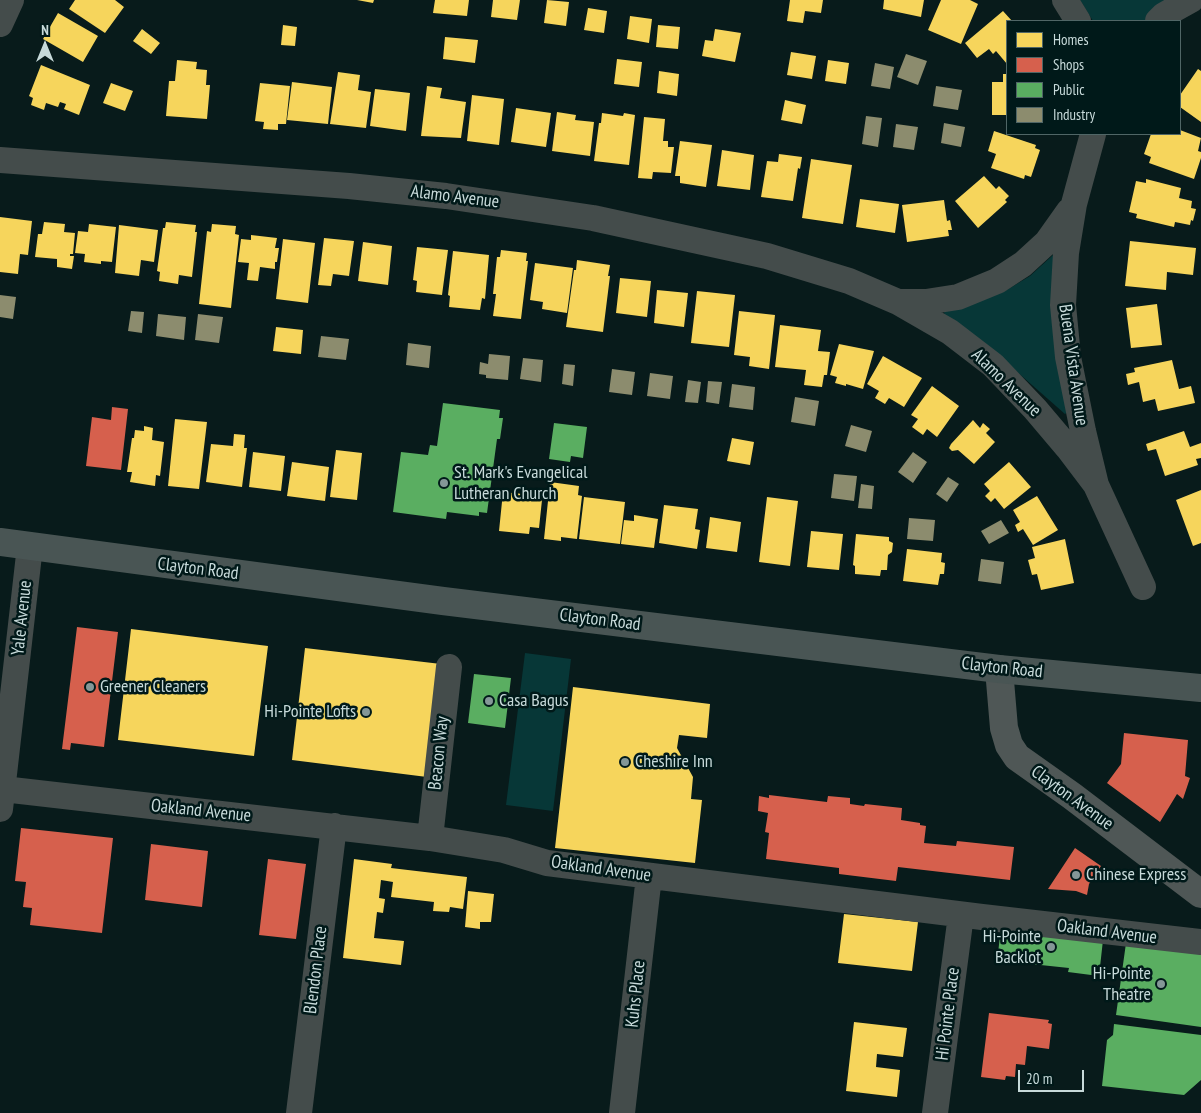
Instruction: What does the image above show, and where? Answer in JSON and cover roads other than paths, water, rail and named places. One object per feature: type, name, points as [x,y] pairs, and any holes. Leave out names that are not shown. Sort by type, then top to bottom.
[{"type":"main road","name":"Clayton Road","points":[[0,542],[442,601],[999,669],[1201,688]]},
{"type":"street","points":[[0,24],[11,0]]},
{"type":"street","points":[[1065,0],[1077,20]]},
{"type":"street","points":[[1159,20],[1164,15],[1191,0]]},
{"type":"street","name":"Buena Vista Avenue","points":[[1093,135],[1074,204],[1066,253],[1063,305],[1068,357],[1096,485],[1143,587]]},
{"type":"street","name":"Alamo Avenue","points":[[0,160],[358,187],[446,196],[593,218],[767,256],[849,281],[898,302],[950,332],[993,365],[1036,409],[1096,485]]},
{"type":"street","name":"Alamo Avenue","points":[[898,302],[926,302],[958,296],[997,281],[1023,264],[1047,242],[1074,204]]},
{"type":"street","name":"Yale Avenue","points":[[1,799],[30,546]]},
{"type":"street","name":"Beacon Way","points":[[430,838],[449,667]]},
{"type":"street","name":"Clayton Avenue","points":[[999,669],[1004,728],[1009,745],[1017,757],[1072,796],[1201,894]]},
{"type":"street","name":"Oakland Avenue","points":[[1,799],[334,826],[430,838],[504,850],[548,863],[961,915],[1201,942]]},
{"type":"street","name":"Blendon Place","points":[[299,1113],[334,826]]},
{"type":"street","name":"Kuhs Place","points":[[622,1113],[649,876]]},
{"type":"street","name":"Hi Pointe Place","points":[[935,1113],[961,915]]},
{"type":"place","name":"St. Mark's Evangelical Lutheran Church","points":[[444,483]]},
{"type":"place","name":"Greener Cleaners","points":[[90,687]]},
{"type":"place","name":"Casa Bagus","points":[[489,701]]},
{"type":"place","name":"Hi-Pointe Lofts","points":[[366,712]]},
{"type":"place","name":"Cheshire Inn","points":[[625,762]]},
{"type":"place","name":"Chinese Express","points":[[1076,875]]},
{"type":"place","name":"Hi-Pointe Backlot","points":[[1051,947]]},
{"type":"place","name":"Hi-Pointe Theatre","points":[[1161,984]]}]
